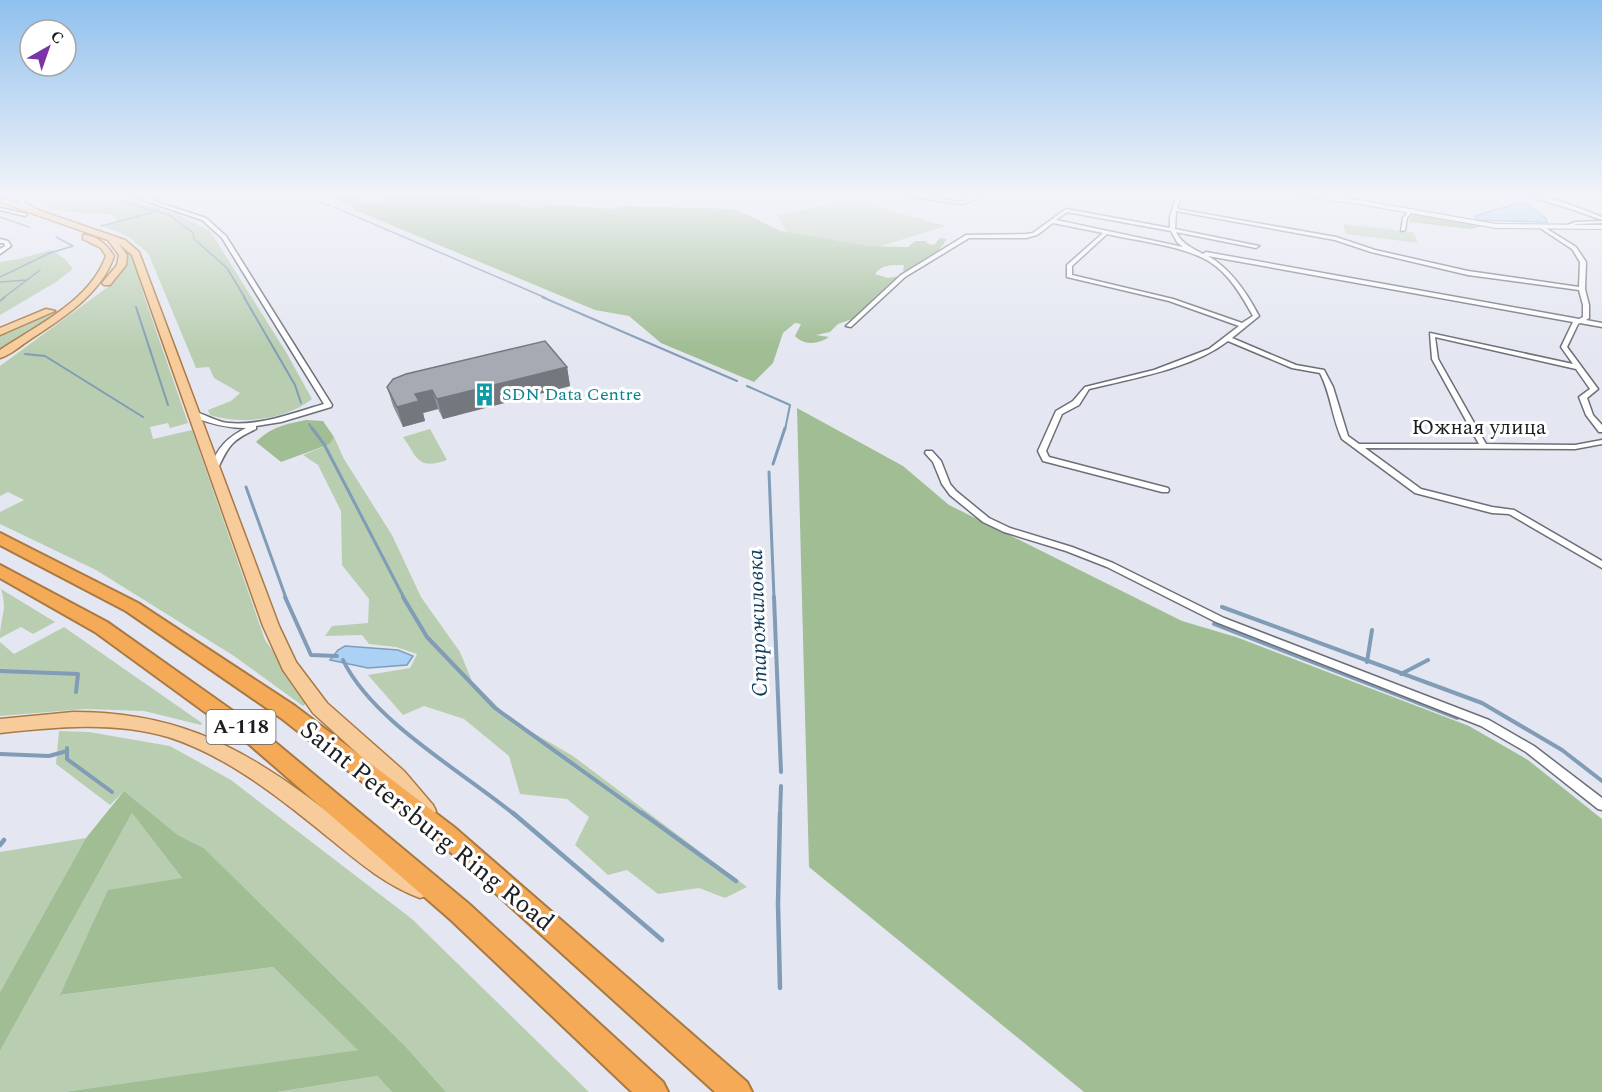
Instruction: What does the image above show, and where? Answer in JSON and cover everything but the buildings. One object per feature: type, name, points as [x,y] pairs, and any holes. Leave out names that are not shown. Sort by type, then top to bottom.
[{"type":"highway","name":"Saint Petersburg Ring Road","points":[[0,538],[132,607],[288,712],[446,834],[737,1092]]},
{"type":"highway","name":"Saint Petersburg Ring Road","points":[[0,571],[101,627],[257,739],[460,912],[653,1092]]},
{"type":"main road","points":[[0,355],[90,289],[108,267],[110,256],[104,246]]},
{"type":"main road","points":[[0,360],[112,278],[121,265],[123,255],[118,246]]},
{"type":"main road","points":[[126,246],[136,254],[215,466],[271,626],[289,665],[320,708],[397,777],[446,834]]},
{"type":"main road","points":[[0,332],[42,315],[90,289]]},
{"type":"main road","points":[[0,726],[65,720],[111,722],[151,726],[192,738],[245,765],[314,813],[373,861],[460,912]]},
{"type":"street","points":[[215,466],[220,450],[228,441],[260,424],[328,405],[230,246]]},
{"type":"street","points":[[849,326],[903,276],[952,246]]},
{"type":"street","points":[[1091,246],[1069,266],[1069,276],[1171,300],[1244,326]]},
{"type":"street","points":[[1168,246],[1602,325]]},
{"type":"street","points":[[1165,490],[1046,459],[1042,452],[1046,438],[1059,413],[1076,402],[1087,388],[1156,371],[1211,350],[1256,316],[1230,275],[1202,253],[1186,246]]},
{"type":"street","points":[[1357,246],[1468,273],[1582,289]]},
{"type":"street","points":[[1572,246],[1583,261],[1582,289],[1587,305],[1586,318],[1575,323],[1564,347],[1594,389],[1583,397],[1590,415],[1602,430]]},
{"type":"street","points":[[1483,445],[1435,359],[1432,334],[1580,368]]},
{"type":"street","points":[[1227,339],[1294,367],[1322,370],[1335,399],[1339,424],[1345,437],[1418,492],[1492,510],[1511,512],[1602,565]]},
{"type":"street","points":[[195,414],[206,421],[220,425],[260,424]]},
{"type":"street","name":"Южная улица","points":[[1356,446],[1575,447],[1602,442]]},
{"type":"street","points":[[929,453],[937,461],[946,484],[953,493],[986,520],[1007,530],[1069,549],[1110,565],[1220,620],[1485,723],[1530,749],[1602,805]]},
{"type":"green space","points":[[140,246],[219,246],[286,352],[312,399],[289,412],[263,419],[235,420],[210,415],[208,410],[231,401],[240,393],[214,378],[209,367],[196,368],[149,255]]},
{"type":"green space","points":[[441,246],[942,246],[936,254],[906,271],[903,271],[904,265],[881,268],[875,274],[888,278],[900,276],[852,319],[838,324],[830,332],[816,335],[829,337],[812,343],[803,341],[795,336],[801,324],[795,323],[783,333],[773,363],[754,382],[661,343],[629,316],[595,310]]},
{"type":"green space","points":[[809,246],[881,246],[839,259]]},
{"type":"green space","points":[[51,250],[65,259],[73,269],[56,282],[0,315],[0,262]]},
{"type":"green space","points":[[128,251],[135,261],[142,290],[188,423],[170,428],[168,423],[150,427],[153,439],[192,430],[265,640],[308,702],[303,706],[234,656],[96,570],[0,524],[0,512],[24,500],[8,492],[0,496],[0,366],[109,286],[127,266]]},
{"type":"green space","points":[[55,312],[52,315],[0,351],[0,335]]},
{"type":"green space","points":[[797,408],[903,466],[949,505],[1182,621],[1236,637],[1469,726],[1528,760],[1602,819],[1602,1092],[1084,1092],[809,867]]},
{"type":"green space","points":[[306,420],[323,421],[334,437],[330,444],[281,462],[256,442],[273,430]]},
{"type":"green space","points":[[430,429],[447,460],[430,464],[420,461],[403,437]]},
{"type":"green space","points":[[334,437],[344,459],[392,535],[421,597],[460,652],[472,681],[511,720],[573,756],[747,887],[725,898],[699,888],[658,894],[627,870],[608,875],[575,845],[589,817],[567,799],[520,794],[509,756],[464,719],[424,706],[403,715],[368,675],[410,668],[417,654],[396,647],[369,644],[362,635],[325,636],[332,626],[368,623],[369,599],[342,565],[341,511],[318,465],[303,455],[330,444]]},
{"type":"green space","points":[[1,589],[55,622],[33,634],[21,627],[0,638],[4,609]]},
{"type":"green space","points":[[64,627],[202,723],[201,725],[144,711],[85,709],[0,716],[0,642],[14,654]]},
{"type":"green space","points":[[59,731],[89,732],[170,746],[231,780],[412,919],[589,1092],[446,1092],[406,1047],[204,848],[178,835],[124,791],[110,805],[56,764]]},
{"type":"green space","points":[[124,791],[178,835],[204,848],[406,1047],[446,1092],[392,1092],[377,1076],[277,1092],[64,1092],[358,1050],[273,967],[60,995],[108,890],[182,878],[132,813],[0,1051],[0,992],[86,838]]},
{"type":"green space","points":[[132,813],[182,878],[61,995],[273,967],[359,1050],[64,1092],[0,1092],[0,1051]]},
{"type":"green space","points":[[86,838],[0,992],[0,852]]},
{"type":"green space","points":[[377,1076],[392,1092],[277,1092]]},
{"type":"water","points":[[345,646],[398,650],[413,656],[407,665],[368,668],[330,660],[338,650]]},
{"type":"waterway","points":[[0,277],[50,253],[73,246]]},
{"type":"waterway","points":[[202,246],[227,268],[245,298]]},
{"type":"waterway","points":[[425,246],[546,298]]},
{"type":"waterway","points":[[27,280],[40,270]]},
{"type":"waterway","points":[[0,282],[27,280]]},
{"type":"waterway","points":[[3,298],[27,280]]},
{"type":"waterway","points":[[0,301],[5,297]]},
{"type":"waterway","points":[[244,297],[295,385],[301,403]]},
{"type":"waterway","points":[[542,297],[737,381]]},
{"type":"waterway","points":[[136,307],[168,405]]},
{"type":"waterway","points":[[25,354],[45,356],[143,417]]},
{"type":"waterway","points":[[747,386],[790,405],[785,430]]},
{"type":"waterway","points":[[309,424],[313,430]]},
{"type":"waterway","points":[[312,428],[324,444],[404,598]]},
{"type":"waterway","name":"Старожиловка","points":[[773,464],[785,428]]},
{"type":"waterway","name":"Старожиловка","points":[[769,472],[774,598]]},
{"type":"waterway","points":[[246,487],[286,598]]},
{"type":"waterway","points":[[285,597],[311,655],[337,656]]},
{"type":"waterway","points":[[403,597],[427,637],[495,708],[644,815]]},
{"type":"waterway","name":"Старожиловка","points":[[774,597],[781,772]]},
{"type":"waterway","points":[[1222,607],[1367,661]]},
{"type":"waterway","points":[[1214,624],[1457,718]]},
{"type":"waterway","points":[[1367,661],[1372,630]]},
{"type":"waterway","points":[[343,660],[357,683],[397,725],[515,815]]},
{"type":"waterway","points":[[1402,673],[1428,660]]},
{"type":"waterway","points":[[1367,661],[1402,673]]},
{"type":"waterway","points":[[0,671],[78,674],[76,692]]},
{"type":"waterway","points":[[1402,673],[1482,703],[1562,750],[1602,781]]},
{"type":"waterway","points":[[0,754],[49,756],[67,751]]},
{"type":"waterway","points":[[67,751],[67,759],[112,792]]},
{"type":"waterway","name":"Старожиловка","points":[[780,815],[781,786]]},
{"type":"waterway","points":[[513,813],[662,940]]},
{"type":"waterway","points":[[642,813],[736,881]]},
{"type":"waterway","name":"Старожиловка","points":[[780,813],[778,904],[780,988]]},
{"type":"waterway","points":[[0,845],[4,840]]},
{"type":"place","name":"SDN Data Centre","points":[[484,394]]}]
